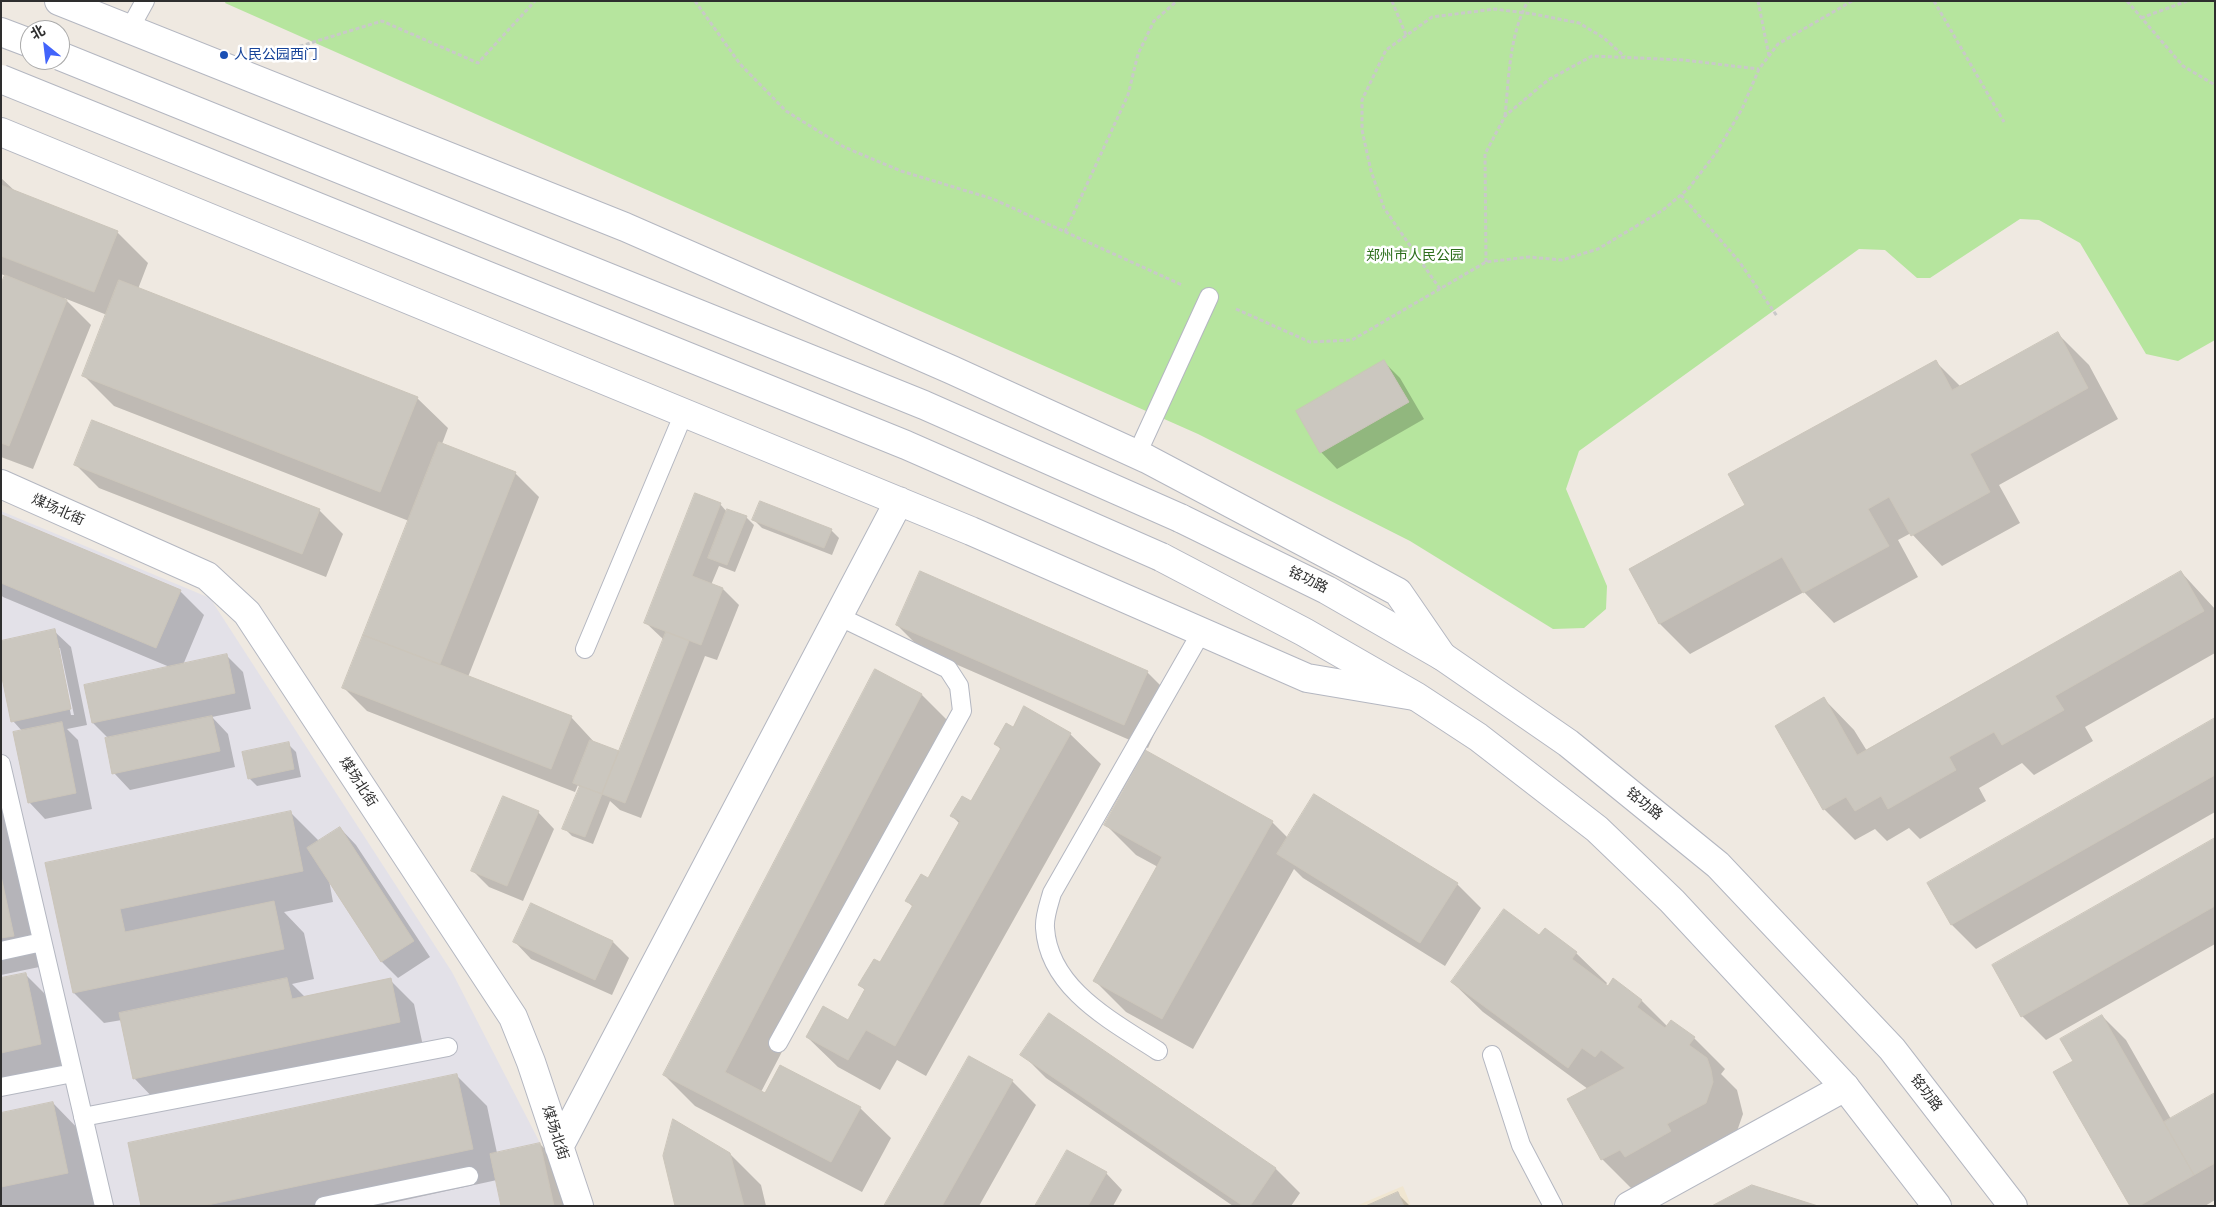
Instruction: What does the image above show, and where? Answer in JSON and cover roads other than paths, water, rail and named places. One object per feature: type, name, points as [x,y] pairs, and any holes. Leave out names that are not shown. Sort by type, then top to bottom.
[{"type":"street","points":[[58,1],[625,228],[952,370],[1137,454],[1310,543],[1398,592],[1442,656]]},
{"type":"street","points":[[2,31],[20,39]]},
{"type":"street","name":"铭功路","points":[[70,60],[924,405],[1180,518],[1328,590],[1442,656],[1568,743],[1718,865],[1892,1049],[2013,1206]]},
{"type":"street","points":[[1,79],[906,445],[1161,557],[1304,632],[1417,697],[1486,743],[1597,829],[1672,901],[1845,1087],[1937,1206]]},
{"type":"street","points":[[1,132],[899,501],[1307,678],[1417,697]]},
{"type":"street","name":"煤场北街","points":[[1,484],[207,576],[247,614],[513,1017],[531,1062],[579,1206]]},
{"type":"street","points":[[559,1147],[899,501]]},
{"type":"street","points":[[1629,1206],[1845,1087]]},
{"type":"lane","points":[[129,30],[146,1]]},
{"type":"lane","points":[[1137,454],[1209,296]]},
{"type":"lane","points":[[585,649],[684,413]]},
{"type":"lane","points":[[778,1043],[962,711],[959,686],[948,669],[838,616]]},
{"type":"lane","points":[[1158,1051],[1091,1008],[1069,985],[1048,950],[1045,925],[1052,893],[1202,631]]},
{"type":"lane","points":[[1,764],[104,1206]]},
{"type":"lane","points":[[1,951],[42,942]]},
{"type":"lane","points":[[83,1117],[448,1047]]},
{"type":"lane","points":[[1492,1055],[1521,1145],[1553,1206]]},
{"type":"lane","points":[[1,1087],[73,1073]]},
{"type":"lane","points":[[324,1206],[469,1176]]},
{"type":"place","name":"人民公园西门","points":[[224,55]]},
{"type":"park label","name":"郑州市人民公园","points":[[1415,256]]}]
